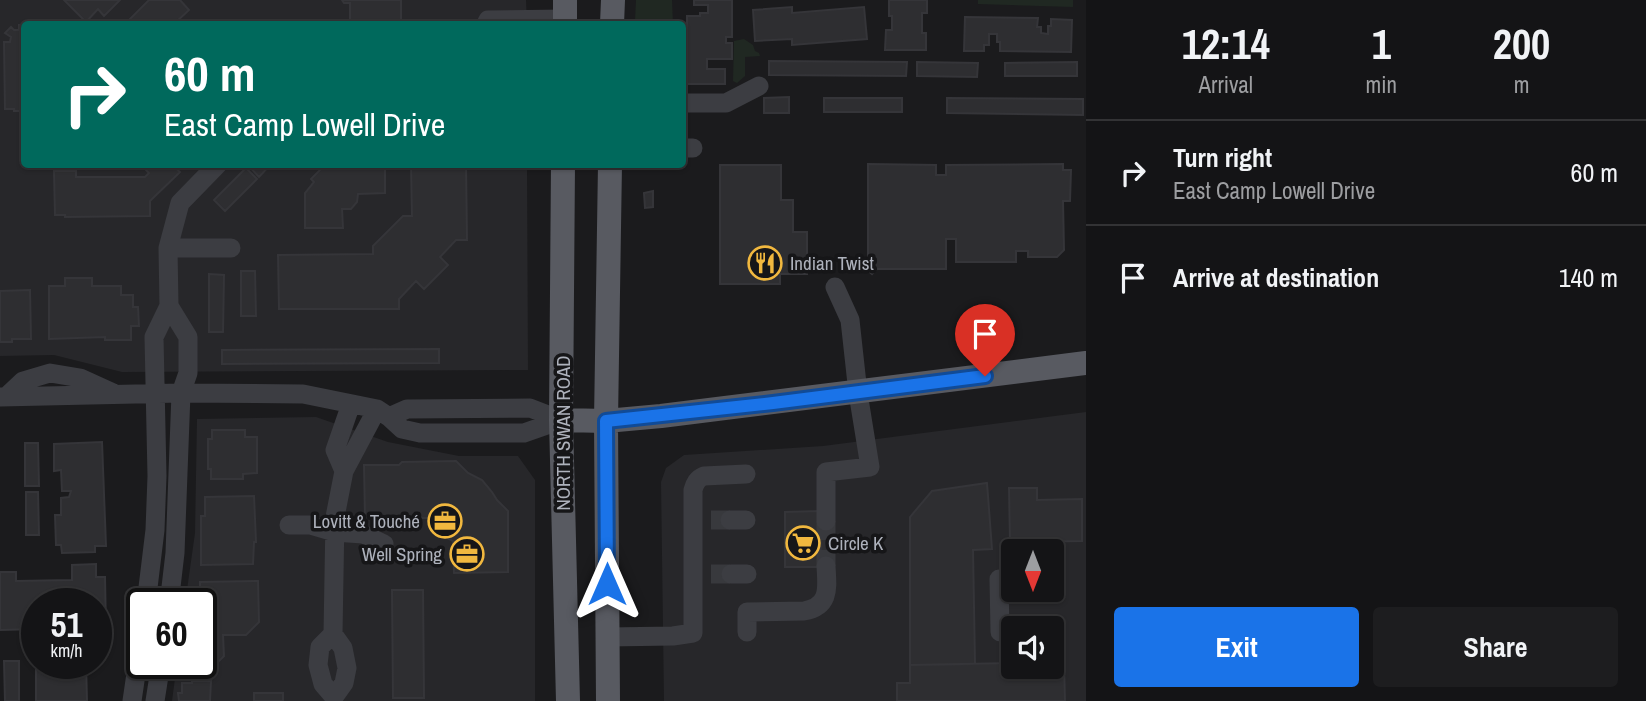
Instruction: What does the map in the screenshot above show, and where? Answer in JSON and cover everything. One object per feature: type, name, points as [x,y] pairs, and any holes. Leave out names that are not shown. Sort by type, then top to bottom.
[{"type":"main road","points":[[612,21],[613,0]]},
{"type":"main road","name":"NORTH SWAN ROAD","points":[[563,168],[561,419],[568,701]]},
{"type":"main road","points":[[608,701],[606,421],[610,168]]},
{"type":"main road","points":[[561,419],[606,421],[858,393],[1086,363]]},
{"type":"street","points":[[488,21],[565,15]]},
{"type":"street","points":[[686,103],[726,103],[759,86]]},
{"type":"street","points":[[148,588],[155,530],[157,477],[154,337],[169,306],[168,248],[180,202],[214,168]]},
{"type":"street","points":[[168,248],[231,248]]},
{"type":"street","points":[[827,521],[826,472],[870,467],[850,320],[835,287]]},
{"type":"street","points":[[169,306],[188,337],[188,373],[181,393],[175,553],[171,588]]},
{"type":"street","points":[[3,397],[181,393],[303,394],[383,413],[407,409],[530,408],[561,419]]},
{"type":"street","points":[[344,471],[335,450],[351,404]]},
{"type":"street","points":[[333,634],[320,647],[318,665],[323,684],[334,699],[344,683],[347,668],[343,648],[333,634],[335,517],[344,471],[383,413]]},
{"type":"street","points":[[608,638],[693,633],[720,574],[720,520],[693,490],[698,479],[709,475],[746,474]]},
{"type":"street","points":[[289,526],[310,526],[334,532],[363,534],[384,544]]},
{"type":"street","points":[[747,632],[747,612],[804,611],[822,603],[827,591],[827,566]]},
{"type":"street","points":[[999,579],[1000,632]]},
{"type":"street","points":[[132,701],[143,679]]},
{"type":"street","points":[[153,679],[155,701]]},
{"type":"shaded area","points":[[0,0],[526,0],[527,21],[21,21],[21,168],[527,168],[528,370],[122,372],[54,355],[0,356]]},
{"type":"shaded area","points":[[636,0],[672,0],[673,21],[635,21]]},
{"type":"shaded area","points":[[978,0],[1073,0],[1073,7],[978,4]]},
{"type":"shaded area","points":[[744,39],[753,45],[760,56],[745,57],[745,76],[737,83],[733,81],[734,41]]},
{"type":"shaded area","points":[[1086,412],[1086,701],[664,701],[661,482],[666,468],[684,455],[823,446]]},
{"type":"shaded area","points":[[316,417],[388,442],[459,456],[518,456],[535,480],[535,701],[172,701],[175,679],[217,679],[217,588],[187,588],[195,533],[197,419]]},
{"type":"building","points":[[64,0],[120,0],[104,16],[98,9],[85,21]]},
{"type":"building","points":[[149,0],[180,0],[189,10],[177,21],[128,21]]},
{"type":"building","points":[[342,0],[401,0],[401,21],[350,21],[350,3],[344,3]]},
{"type":"building","points":[[694,0],[732,0],[732,37],[726,37],[726,43],[732,43],[732,59],[707,59],[707,69],[725,69],[725,84],[687,84],[687,16],[708,13],[708,5],[694,5]]},
{"type":"building","points":[[889,0],[927,0],[927,13],[922,13],[922,33],[926,33],[926,50],[885,50],[886,30],[892,30]]},
{"type":"building","points":[[792,7],[792,13],[864,7],[867,39],[792,45],[792,39],[755,41],[753,10]]},
{"type":"building","points":[[965,17],[1038,18],[1037,27],[1041,27],[1041,33],[1048,34],[1051,19],[1072,20],[1071,52],[1000,51],[997,34],[989,34],[989,45],[984,45],[984,51],[964,51]]},
{"type":"building","points":[[21,25],[21,111],[14,111],[5,109],[4,42],[10,42],[11,37],[5,33],[11,27],[19,30]]},
{"type":"building","points":[[769,61],[907,62],[906,76],[769,75]]},
{"type":"building","points":[[917,62],[978,63],[977,77],[917,76]]},
{"type":"building","points":[[1077,62],[1077,76],[1005,76],[1005,63]]},
{"type":"building","points":[[789,97],[789,113],[764,113],[764,98]]},
{"type":"building","points":[[824,98],[902,98],[902,112],[824,112]]},
{"type":"building","points":[[947,98],[1083,99],[1083,115],[947,113]]},
{"type":"building","points":[[868,164],[936,165],[936,175],[946,175],[946,165],[1063,164],[1063,170],[1071,170],[1070,201],[1063,201],[1064,250],[1057,257],[1028,257],[1028,251],[1016,251],[1016,262],[956,262],[956,239],[946,239],[946,269],[877,269],[872,274],[861,264],[868,259]]},
{"type":"building","points":[[720,165],[781,165],[781,200],[793,200],[793,232],[807,232],[807,274],[780,274],[780,284],[720,284]]},
{"type":"building","points":[[176,168],[180,172],[150,201],[150,216],[55,215],[54,171],[76,171],[76,177],[145,177],[149,173],[146,170]]},
{"type":"building","points":[[246,168],[257,179],[225,211],[214,200]]},
{"type":"building","points":[[251,168],[267,168],[259,177]]},
{"type":"building","points":[[322,168],[385,168],[385,193],[358,194],[357,202],[351,209],[342,209],[343,228],[305,228],[305,193],[314,182],[311,179]]},
{"type":"building","points":[[411,168],[466,168],[467,240],[456,240],[440,257],[448,265],[424,289],[416,281],[399,299],[399,309],[279,309],[278,255],[373,254],[373,246],[403,216],[412,216]]},
{"type":"building","points":[[653,191],[653,207],[645,208],[644,193]]},
{"type":"building","points":[[241,271],[255,271],[256,316],[241,316]]},
{"type":"building","points":[[209,274],[224,275],[223,332],[209,332]]},
{"type":"building","points":[[65,278],[92,278],[92,286],[121,286],[121,295],[133,295],[133,307],[138,307],[139,326],[131,326],[131,340],[105,340],[105,337],[49,339],[49,286],[65,286]]},
{"type":"building","points":[[30,290],[31,339],[0,342],[0,291]]},
{"type":"building","points":[[439,349],[439,363],[222,364],[222,350]]},
{"type":"building","points":[[212,430],[245,430],[245,437],[257,437],[257,473],[243,474],[243,479],[211,479],[211,469],[208,469],[208,439],[212,439]]},
{"type":"building","points":[[102,442],[106,546],[95,546],[95,552],[62,553],[61,545],[56,545],[55,515],[61,515],[61,498],[69,497],[71,491],[62,491],[61,470],[54,471],[54,444]]},
{"type":"building","points":[[25,443],[38,443],[39,486],[25,486]]},
{"type":"building","points":[[456,461],[468,473],[482,480],[508,511],[508,572],[454,573],[453,541],[440,534],[428,518],[365,518],[364,465]]},
{"type":"building","points":[[987,483],[992,549],[973,550],[975,664],[910,665],[910,517],[932,491]]},
{"type":"building","points":[[1009,488],[1037,488],[1037,500],[1082,499],[1082,541],[1010,539]]},
{"type":"building","points":[[26,492],[38,492],[39,535],[26,535]]},
{"type":"building","points":[[254,496],[256,542],[253,564],[201,565],[201,516],[205,516],[205,497]]},
{"type":"building","name":"Circle K","points":[[820,511],[821,567],[785,567],[785,512]]},
{"type":"building","points":[[820,521],[833,521],[833,566],[821,566]]},
{"type":"building","points":[[96,564],[96,577],[105,577],[105,588],[21,588],[21,629],[0,630],[0,572],[16,572],[16,581],[72,580],[72,565]]},
{"type":"building","points":[[258,581],[259,622],[246,635],[223,635],[224,656],[217,663],[217,588],[200,588],[200,582]]},
{"type":"building","points":[[392,590],[423,590],[424,698],[393,698]]},
{"type":"building","points":[[4,661],[19,661],[19,701],[5,701]]},
{"type":"building","points":[[1064,662],[1065,701],[897,701],[897,683],[910,683],[910,665],[1001,663],[1001,679],[1064,679]]},
{"type":"building","points":[[36,679],[86,679],[87,701],[36,701]]},
{"type":"building","points":[[211,681],[210,701],[179,701],[178,693],[182,693],[182,683]]},
{"type":"building","points":[[254,693],[283,693],[283,701],[254,701]]},
{"type":"tunnel","points":[[711,520],[730,520]]},
{"type":"tunnel","points":[[826,521],[826,566]]},
{"type":"tunnel","points":[[711,574],[731,574]]},
{"type":"place","name":"Indian Twist","points":[[765,263]]},
{"type":"place","name":"Lovitt & Touché","points":[[445,521]]},
{"type":"place","name":"Circle K","points":[[803,543]]},
{"type":"place","name":"Well Spring","points":[[467,554]]},
{"type":"route","points":[[607,584],[606,421],[985,376]]}]
